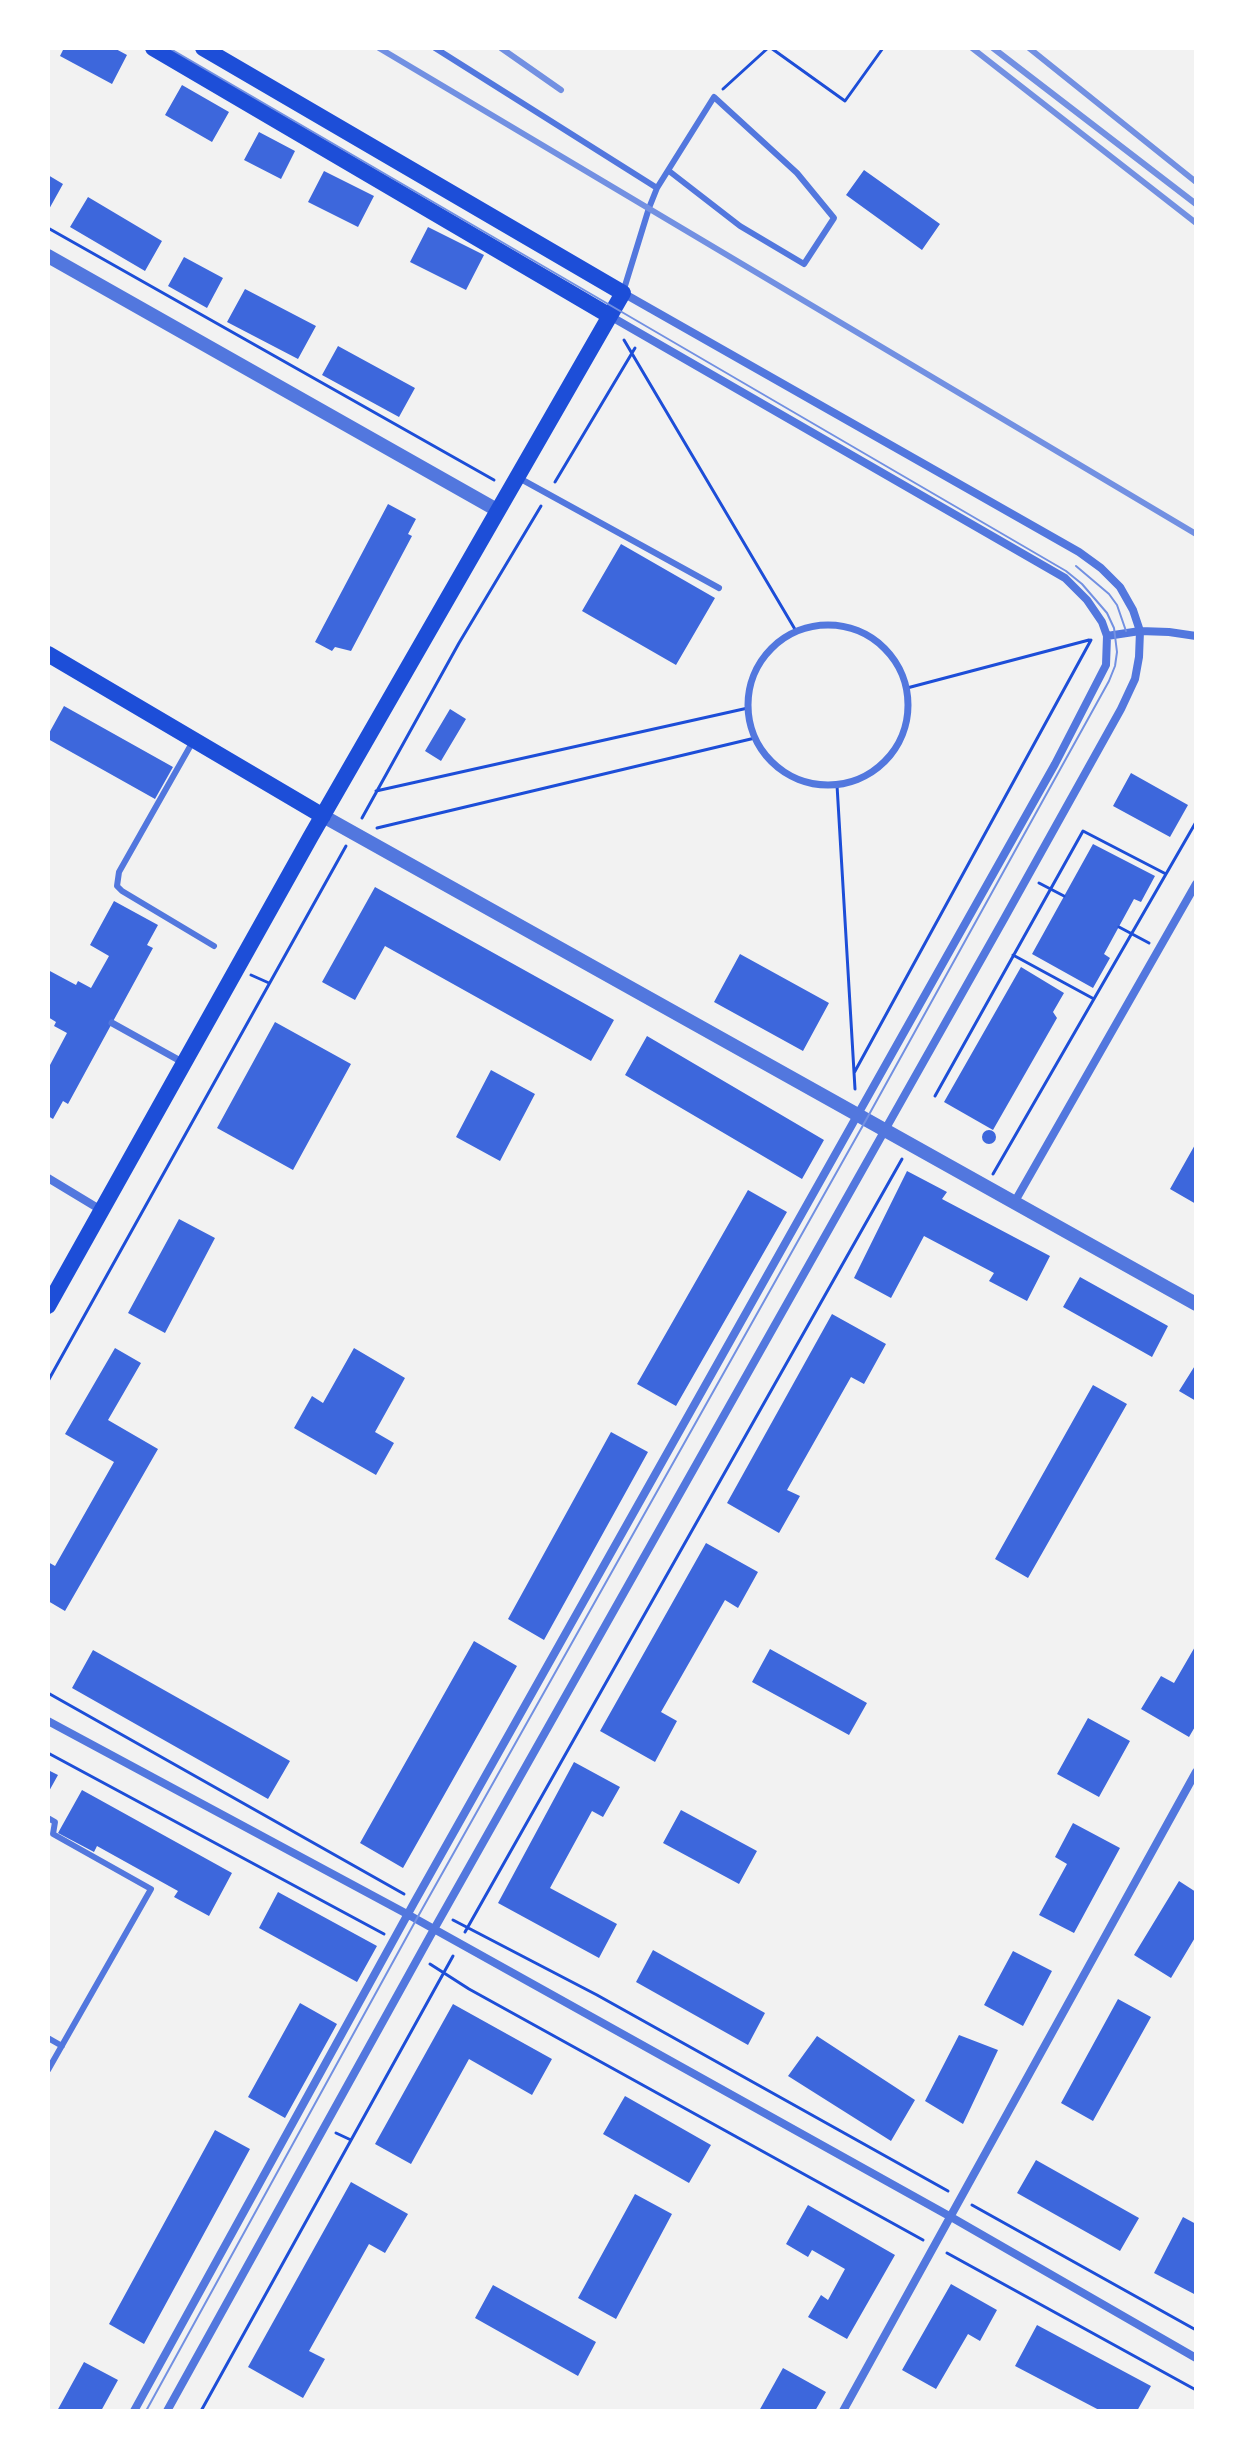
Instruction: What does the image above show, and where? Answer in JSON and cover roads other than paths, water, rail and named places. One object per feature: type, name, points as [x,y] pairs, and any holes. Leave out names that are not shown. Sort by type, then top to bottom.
[{"type":"main road","points":[[153,48],[610,316]]},
{"type":"main road","points":[[48,1306],[323,816],[623,293],[203,48]]},
{"type":"main road","points":[[48,654],[323,816]]},
{"type":"street","points":[[48,256],[497,510]]},
{"type":"street","points":[[167,2411],[442,1914],[885,1130],[1135,679],[1140,631],[1120,587],[1101,568],[1079,552],[623,293]]},
{"type":"street","points":[[134,2411],[407,1914],[1106,665],[1107,636],[1097,611],[1065,578],[610,316]]},
{"type":"street","points":[[830,624],[865,633],[880,643],[902,671],[909,707],[899,744],[873,772],[855,781],[817,785],[797,779],[765,755],[755,738],[748,708],[755,671],[779,641],[796,631],[830,624]]},
{"type":"street","points":[[1107,636],[1140,631],[1196,636]]},
{"type":"street","points":[[323,816],[1196,1304]]},
{"type":"street","points":[[1014,1203],[1196,884]]},
{"type":"street","points":[[112,1023],[184,1063]]},
{"type":"street","points":[[48,1178],[101,1211]]},
{"type":"street","points":[[48,1721],[407,1914],[951,2217],[1196,2358]]},
{"type":"street","points":[[843,2411],[1196,1772]]},
{"type":"lane","points":[[435,48],[657,188]]},
{"type":"lane","points":[[623,293],[657,188],[714,97],[797,173],[834,218],[804,264],[740,226],[669,171]]},
{"type":"lane","points":[[513,483],[548,494],[719,588]]},
{"type":"lane","points":[[194,739],[119,872],[117,886],[214,946]]},
{"type":"lane","points":[[48,1818],[55,1822],[53,1834],[151,1889],[48,2070]]},
{"type":"lane","points":[[48,2038],[62,2046]]},
{"type":"tram line","points":[[146,2411],[416,1920],[1109,681],[1117,652],[1114,628],[1107,613],[1066,571],[169,48]]},
{"type":"tram line","points":[[1076,566],[1109,594],[1117,605],[1126,631]]},
{"type":"railway","points":[[379,48],[1196,534]]},
{"type":"railway","points":[[501,48],[561,90]]},
{"type":"railway","points":[[972,48],[1196,223]]},
{"type":"railway","points":[[993,48],[1196,204]]},
{"type":"railway","points":[[1029,48],[1196,182]]}]
